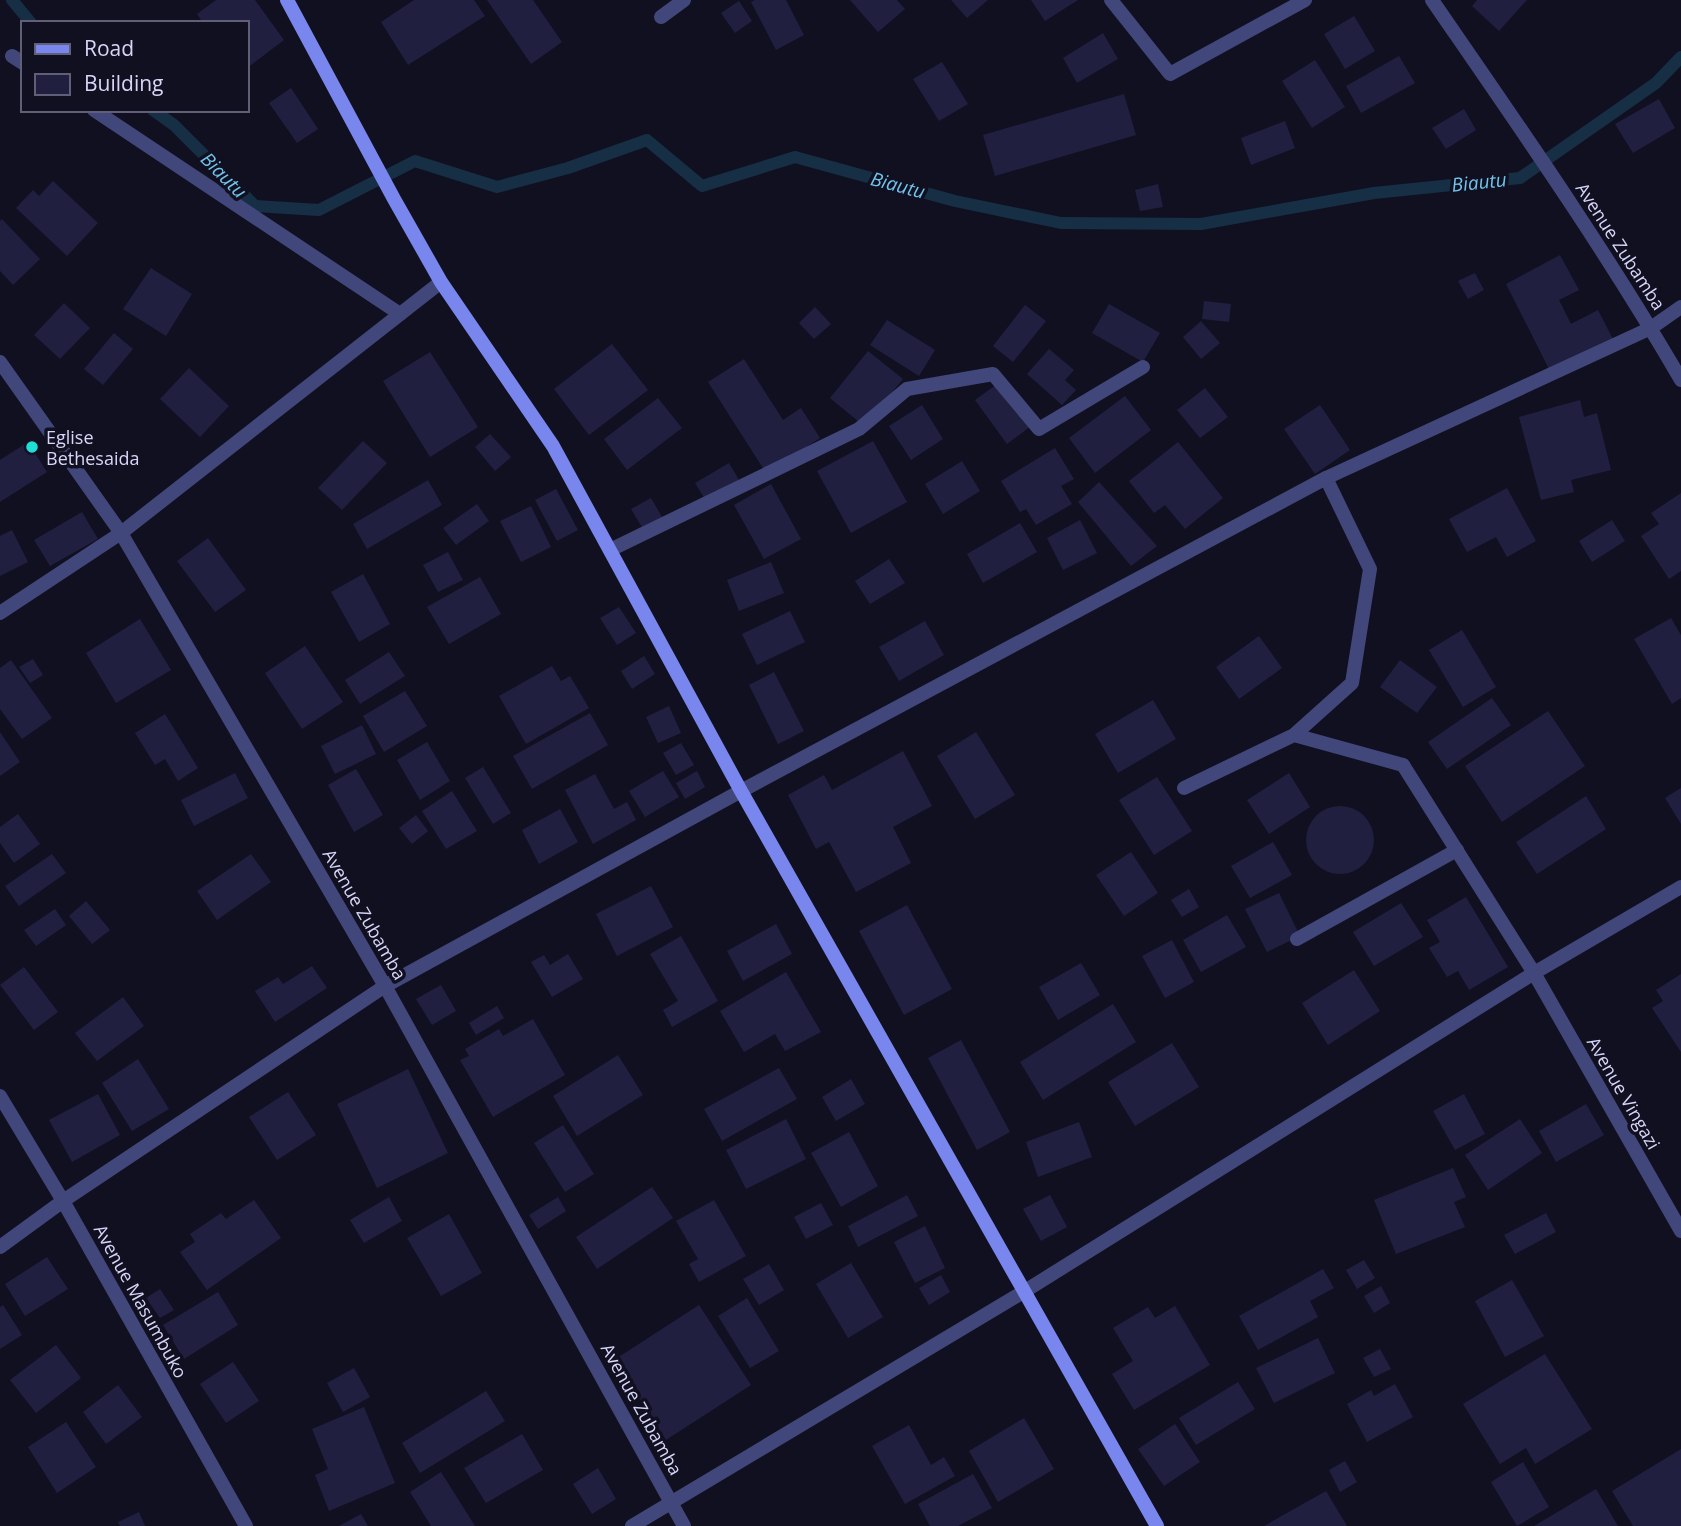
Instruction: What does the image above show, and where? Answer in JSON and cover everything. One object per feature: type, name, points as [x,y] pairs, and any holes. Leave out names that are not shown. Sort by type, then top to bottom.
[{"type":"street","points":[[287,0],[441,282],[553,446],[741,791],[1157,1526]]},
{"type":"street","points":[[661,17],[684,0]]},
{"type":"street","points":[[1111,0],[1170,74],[1304,0]]},
{"type":"street","name":"Avenue Zubamba","points":[[1432,0],[1549,169],[1651,328],[1681,380]]},
{"type":"street","points":[[97,112],[400,314]]},
{"type":"street","points":[[0,613],[121,533],[441,282]]},
{"type":"street","points":[[0,1247],[63,1201],[385,986],[741,791],[1326,478],[1651,328],[1681,307]]},
{"type":"street","name":"Avenue Zubamba","points":[[0,362],[121,533],[385,986],[684,1526]]},
{"type":"street","points":[[610,550],[859,429],[907,389],[993,374],[1039,429],[1143,367]]},
{"type":"street","points":[[1184,788],[1294,735],[1352,683],[1370,569],[1326,478]]},
{"type":"street","name":"Avenue Vingazi","points":[[1294,735],[1403,765],[1534,973],[1681,1231]]},
{"type":"street","points":[[1297,939],[1457,850]]},
{"type":"street","points":[[632,1526],[1025,1291],[1534,973],[1681,887]]},
{"type":"street","name":"Avenue Masumbuko","points":[[0,1096],[63,1201],[246,1526]]},
{"type":"building","points":[[216,0],[255,0],[284,40],[248,67],[248,21],[202,21],[197,14]]},
{"type":"building","points":[[414,0],[474,0],[485,16],[408,65],[381,22]]},
{"type":"building","points":[[487,0],[533,0],[562,42],[531,64]]},
{"type":"building","points":[[786,0],[804,35],[776,50],[751,2]]},
{"type":"building","points":[[850,0],[897,0],[905,9],[878,32]]},
{"type":"building","points":[[951,0],[988,0],[967,18]]},
{"type":"building","points":[[1031,0],[1078,0],[1045,21]]},
{"type":"building","points":[[1477,0],[1527,0],[1499,31],[1472,6]]},
{"type":"building","points":[[739,1],[752,21],[735,33],[721,13]]},
{"type":"building","points":[[1354,16],[1375,51],[1345,69],[1324,34]]},
{"type":"building","points":[[1103,33],[1118,59],[1077,83],[1063,58]]},
{"type":"building","points":[[1399,56],[1415,83],[1361,113],[1346,86]]},
{"type":"building","points":[[1315,60],[1345,107],[1312,128],[1282,81]]},
{"type":"building","points":[[942,62],[968,104],[939,121],[913,79]]},
{"type":"building","points":[[291,88],[318,129],[297,143],[269,103]]},
{"type":"building","points":[[1124,94],[1136,135],[995,176],[983,135]]},
{"type":"building","points":[[1659,99],[1675,128],[1633,153],[1615,124]]},
{"type":"building","points":[[1464,109],[1476,130],[1446,149],[1432,128]]},
{"type":"building","points":[[1285,121],[1295,148],[1251,165],[1241,138]]},
{"type":"building","points":[[53,181],[98,223],[67,256],[16,208],[33,190],[39,196]]},
{"type":"building","points":[[1158,184],[1163,207],[1140,211],[1135,190]]},
{"type":"building","points":[[2,219],[40,259],[13,285],[0,271]]},
{"type":"building","points":[[1560,255],[1579,290],[1559,300],[1571,324],[1598,310],[1615,343],[1552,375],[1506,284]]},
{"type":"building","points":[[151,268],[192,294],[166,336],[123,309]]},
{"type":"building","points":[[1475,273],[1484,290],[1468,299],[1458,281]]},
{"type":"building","points":[[1204,301],[1231,304],[1229,322],[1202,319]]},
{"type":"building","points":[[64,303],[90,328],[60,359],[34,335]]},
{"type":"building","points":[[1109,304],[1160,333],[1143,362],[1092,333]]},
{"type":"building","points":[[1025,305],[1046,321],[1013,362],[993,346]]},
{"type":"building","points":[[815,307],[831,324],[814,339],[799,323]]},
{"type":"building","points":[[887,320],[935,350],[919,376],[870,345]]},
{"type":"building","points":[[1201,321],[1220,343],[1201,359],[1183,337]]},
{"type":"building","points":[[114,333],[133,349],[103,385],[84,369]]},
{"type":"building","points":[[612,344],[648,390],[589,435],[554,389]]},
{"type":"building","points":[[1049,349],[1074,370],[1065,380],[1076,390],[1062,405],[1027,374]]},
{"type":"building","points":[[868,351],[903,379],[864,426],[830,398]]},
{"type":"building","points":[[430,352],[478,427],[430,457],[383,381]]},
{"type":"building","points":[[744,359],[783,420],[801,408],[820,438],[766,473],[708,382]]},
{"type":"building","points":[[189,368],[229,406],[200,437],[160,399]]},
{"type":"building","points":[[1000,382],[1031,426],[1007,444],[975,400]]},
{"type":"building","points":[[1205,388],[1228,417],[1200,438],[1177,410]]},
{"type":"building","points":[[1125,396],[1151,430],[1095,473],[1069,438]]},
{"type":"building","points":[[658,398],[682,428],[627,470],[604,439]]},
{"type":"building","points":[[1580,400],[1584,417],[1597,413],[1611,470],[1571,480],[1574,492],[1541,500],[1519,417]]},
{"type":"building","points":[[922,405],[943,439],[911,460],[889,426]]},
{"type":"building","points":[[1320,405],[1350,450],[1315,474],[1284,429]]},
{"type":"building","points":[[490,434],[511,457],[495,471],[475,447]]},
{"type":"building","points":[[363,441],[387,463],[342,510],[318,488]]},
{"type":"building","points":[[873,441],[907,502],[851,533],[817,471]]},
{"type":"building","points":[[28,442],[47,472],[0,502],[0,460]]},
{"type":"building","points":[[1178,442],[1223,498],[1185,529],[1165,505],[1154,513],[1129,481]]},
{"type":"building","points":[[1055,448],[1074,479],[1061,486],[1072,504],[1036,525],[1026,509],[1020,512],[1001,481]]},
{"type":"building","points":[[962,461],[980,491],[943,514],[925,484]]},
{"type":"building","points":[[729,463],[742,485],[708,504],[695,483]]},
{"type":"building","points":[[428,480],[442,505],[367,549],[353,524]]},
{"type":"building","points":[[1099,482],[1157,546],[1131,566],[1078,502]]},
{"type":"building","points":[[771,484],[801,539],[764,559],[734,505]]},
{"type":"building","points":[[1507,488],[1536,541],[1507,557],[1496,537],[1467,552],[1449,519]]},
{"type":"building","points":[[556,489],[578,530],[557,541],[535,500]]},
{"type":"building","points":[[1681,493],[1681,571],[1669,579],[1641,536],[1659,524],[1651,513]]},
{"type":"building","points":[[651,498],[665,522],[646,534],[631,509]]},
{"type":"building","points":[[477,504],[489,521],[456,545],[443,528]]},
{"type":"building","points":[[531,506],[551,547],[521,562],[500,521]]},
{"type":"building","points":[[82,512],[98,539],[50,566],[34,540]]},
{"type":"building","points":[[1080,520],[1097,553],[1063,570],[1047,538]]},
{"type":"building","points":[[1612,520],[1625,541],[1592,562],[1579,541]]},
{"type":"building","points":[[1020,523],[1037,552],[983,583],[967,554]]},
{"type":"building","points":[[12,530],[28,562],[0,576],[0,536]]},
{"type":"building","points":[[208,538],[246,590],[215,612],[177,561]]},
{"type":"building","points":[[448,552],[463,580],[438,592],[423,565]]},
{"type":"building","points":[[889,559],[905,583],[870,604],[855,581]]},
{"type":"building","points":[[771,562],[784,593],[739,611],[727,580]]},
{"type":"building","points":[[363,574],[390,624],[359,642],[331,592]]},
{"type":"building","points":[[480,577],[501,614],[449,644],[427,607]]},
{"type":"building","points":[[619,607],[636,633],[617,645],[600,618]]},
{"type":"building","points":[[790,611],[805,642],[757,665],[742,634]]},
{"type":"building","points":[[1671,618],[1681,635],[1681,698],[1672,704],[1634,639]]},
{"type":"building","points":[[140,619],[171,670],[116,703],[86,653]]},
{"type":"building","points":[[925,621],[944,655],[899,681],[879,647]]},
{"type":"building","points":[[1462,630],[1496,687],[1463,707],[1429,650]]},
{"type":"building","points":[[1259,636],[1282,668],[1239,699],[1216,667]]},
{"type":"building","points":[[305,646],[343,702],[302,729],[265,673]]},
{"type":"building","points":[[389,652],[405,676],[360,704],[345,680]]},
{"type":"building","points":[[644,656],[655,674],[632,689],[621,671]]},
{"type":"building","points":[[33,659],[43,675],[30,683],[19,667]]},
{"type":"building","points":[[11,660],[52,718],[22,739],[0,709],[0,668]]},
{"type":"building","points":[[1400,660],[1437,687],[1417,713],[1380,687]]},
{"type":"building","points":[[552,666],[561,681],[570,676],[589,708],[526,744],[499,696]]},
{"type":"building","points":[[774,672],[804,731],[778,744],[749,685]]},
{"type":"building","points":[[405,691],[427,726],[384,752],[363,716]]},
{"type":"building","points":[[1492,698],[1511,725],[1447,769],[1428,742]]},
{"type":"building","points":[[1153,700],[1176,739],[1118,773],[1095,734]]},
{"type":"building","points":[[669,706],[681,733],[658,743],[646,717]]},
{"type":"building","points":[[1548,711],[1585,766],[1502,822],[1465,766]]},
{"type":"building","points":[[590,713],[608,745],[532,789],[513,756]]},
{"type":"building","points":[[165,714],[198,768],[178,781],[165,759],[155,765],[135,733]]},
{"type":"building","points":[[362,725],[376,754],[335,774],[321,746]]},
{"type":"building","points":[[0,732],[20,762],[0,776]]},
{"type":"building","points":[[976,732],[1015,795],[975,819],[937,756]]},
{"type":"building","points":[[427,742],[450,781],[420,800],[397,760]]},
{"type":"building","points":[[681,743],[694,765],[676,775],[663,753]]},
{"type":"building","points":[[903,751],[932,806],[893,827],[911,863],[856,892],[829,842],[816,849],[788,795],[824,775],[832,790]]},
{"type":"building","points":[[483,767],[511,813],[493,824],[465,778]]},
{"type":"building","points":[[356,769],[383,815],[354,832],[328,785]]},
{"type":"building","points":[[663,771],[679,797],[645,817],[629,791]]},
{"type":"building","points":[[697,771],[705,787],[685,799],[676,783]]},
{"type":"building","points":[[235,773],[248,798],[194,826],[181,800]]},
{"type":"building","points":[[1289,773],[1310,807],[1269,834],[1247,800]]},
{"type":"building","points":[[595,774],[614,809],[627,802],[636,820],[593,844],[565,790]]},
{"type":"building","points":[[1157,777],[1192,831],[1154,855],[1119,800]]},
{"type":"building","points":[[1681,788],[1681,824],[1665,798]]},
{"type":"building","points":[[452,791],[477,831],[446,849],[422,811]]},
{"type":"building","points":[[1586,796],[1606,829],[1537,874],[1516,842]]},
{"type":"building","points":[[1333,806],[1347,806],[1359,811],[1369,821],[1374,840],[1369,859],[1359,869],[1347,874],[1333,874],[1321,869],[1311,859],[1306,847],[1306,833],[1311,821],[1321,811]]},
{"type":"building","points":[[560,809],[578,842],[539,864],[522,830]]},
{"type":"building","points":[[18,814],[40,844],[14,863],[0,843],[0,827]]},
{"type":"building","points":[[416,815],[428,831],[412,844],[399,828]]},
{"type":"building","points":[[1273,842],[1292,875],[1250,898],[1231,866]]},
{"type":"building","points":[[1131,852],[1158,893],[1124,916],[1096,875]]},
{"type":"building","points":[[52,854],[66,873],[19,906],[5,886]]},
{"type":"building","points":[[251,854],[271,882],[217,920],[197,891]]},
{"type":"building","points":[[651,886],[673,927],[617,956],[596,914]]},
{"type":"building","points":[[1189,889],[1199,907],[1182,917],[1171,900]]},
{"type":"building","points":[[1279,893],[1300,936],[1267,952],[1245,909]]},
{"type":"building","points":[[1466,897],[1508,967],[1469,990],[1458,971],[1447,977],[1429,948],[1440,942],[1427,920]]},
{"type":"building","points":[[86,901],[110,930],[92,944],[69,916]]},
{"type":"building","points":[[1401,903],[1423,937],[1374,966],[1353,932]]},
{"type":"building","points":[[907,905],[952,989],[904,1015],[859,931]]},
{"type":"building","points":[[55,909],[66,925],[36,946],[24,930]]},
{"type":"building","points":[[1227,915],[1246,947],[1201,972],[1183,940]]},
{"type":"building","points":[[776,924],[792,954],[743,981],[727,951]]},
{"type":"building","points":[[681,936],[718,1001],[672,1027],[663,1010],[678,1001],[650,954]]},
{"type":"building","points":[[1172,940],[1194,982],[1165,998],[1142,956]]},
{"type":"building","points":[[568,954],[583,979],[552,997],[531,962],[544,955],[550,965]]},
{"type":"building","points":[[1081,963],[1100,995],[1058,1020],[1039,987]]},
{"type":"building","points":[[312,966],[327,988],[275,1022],[255,991],[278,977],[283,984]]},
{"type":"building","points":[[24,967],[58,1012],[34,1030],[0,985]]},
{"type":"building","points":[[1354,970],[1380,1011],[1328,1045],[1302,1003]]},
{"type":"building","points":[[786,972],[821,1032],[785,1051],[775,1034],[744,1052],[720,1011]]},
{"type":"building","points":[[1681,974],[1681,1052],[1652,1008],[1663,1001],[1656,990]]},
{"type":"building","points":[[441,985],[456,1011],[432,1025],[416,999]]},
{"type":"building","points":[[123,997],[144,1026],[97,1061],[75,1033]]},
{"type":"building","points":[[1113,1004],[1136,1042],[1043,1100],[1020,1062]]},
{"type":"building","points":[[497,1006],[504,1018],[476,1035],[469,1023]]},
{"type":"building","points":[[533,1019],[565,1075],[493,1117],[460,1060],[469,1056],[465,1049],[499,1029],[503,1036]]},
{"type":"building","points":[[961,1040],[1010,1132],[977,1150],[928,1058]]},
{"type":"building","points":[[1172,1043],[1199,1087],[1135,1126],[1108,1082]]},
{"type":"building","points":[[618,1055],[643,1095],[577,1136],[553,1096]]},
{"type":"building","points":[[138,1059],[169,1109],[132,1131],[102,1083]]},
{"type":"building","points":[[779,1068],[797,1099],[722,1141],[704,1109]]},
{"type":"building","points":[[408,1069],[448,1153],[377,1188],[337,1104]]},
{"type":"building","points":[[851,1079],[865,1104],[836,1121],[822,1097]]},
{"type":"building","points":[[288,1092],[316,1135],[277,1160],[249,1117]]},
{"type":"building","points":[[98,1094],[120,1135],[72,1162],[49,1120]]},
{"type":"building","points":[[1464,1094],[1485,1134],[1455,1150],[1433,1111]]},
{"type":"building","points":[[1586,1104],[1604,1135],[1556,1162],[1539,1131]]},
{"type":"building","points":[[786,1119],[806,1159],[746,1189],[726,1150]]},
{"type":"building","points":[[1520,1119],[1542,1153],[1488,1190],[1465,1155]]},
{"type":"building","points":[[1079,1122],[1092,1157],[1038,1177],[1026,1142]]},
{"type":"building","points":[[563,1125],[594,1174],[565,1192],[534,1143]]},
{"type":"building","points":[[849,1132],[878,1186],[841,1207],[811,1153]]},
{"type":"building","points":[[1453,1168],[1466,1197],[1454,1202],[1465,1227],[1396,1254],[1374,1200]]},
{"type":"building","points":[[652,1187],[673,1218],[597,1269],[576,1237]]},
{"type":"building","points":[[907,1195],[918,1216],[858,1247],[848,1226]]},
{"type":"building","points":[[1050,1195],[1067,1227],[1041,1241],[1023,1209]]},
{"type":"building","points":[[389,1197],[402,1221],[364,1243],[350,1220]]},
{"type":"building","points":[[558,1197],[566,1211],[538,1229],[529,1215]]},
{"type":"building","points":[[254,1200],[281,1238],[207,1290],[180,1252],[195,1242],[190,1234],[221,1213],[226,1219]]},
{"type":"building","points":[[714,1200],[746,1256],[699,1282],[689,1264],[698,1259],[676,1221]]},
{"type":"building","points":[[821,1203],[833,1225],[806,1239],[794,1217]]},
{"type":"building","points":[[1546,1213],[1556,1232],[1515,1254],[1504,1235]]},
{"type":"building","points":[[449,1214],[482,1273],[441,1296],[407,1238]]},
{"type":"building","points":[[925,1226],[945,1268],[915,1283],[894,1242]]},
{"type":"building","points":[[47,1257],[68,1289],[25,1316],[5,1284]]},
{"type":"building","points":[[1364,1260],[1375,1278],[1357,1289],[1346,1270]]},
{"type":"building","points":[[851,1263],[883,1317],[848,1338],[816,1284]]},
{"type":"building","points":[[769,1264],[784,1290],[759,1305],[743,1279]]},
{"type":"building","points":[[1323,1269],[1334,1288],[1310,1301],[1318,1317],[1258,1350],[1239,1316]]},
{"type":"building","points":[[941,1275],[950,1292],[929,1305],[919,1288]]},
{"type":"building","points":[[1512,1280],[1544,1336],[1505,1357],[1475,1301]]},
{"type":"building","points":[[1381,1286],[1390,1303],[1374,1313],[1364,1296]]},
{"type":"building","points":[[160,1289],[174,1310],[160,1318],[146,1298]]},
{"type":"building","points":[[218,1292],[238,1325],[184,1359],[163,1325]]},
{"type":"building","points":[[747,1298],[779,1351],[750,1368],[718,1316]]},
{"type":"building","points":[[3,1305],[22,1335],[0,1349],[0,1307]]},
{"type":"building","points":[[699,1305],[751,1385],[666,1440],[614,1360]]},
{"type":"building","points":[[1175,1306],[1210,1365],[1134,1410],[1112,1374],[1133,1361],[1113,1328],[1148,1307],[1155,1318]]},
{"type":"building","points":[[1318,1338],[1335,1373],[1274,1403],[1256,1368]]},
{"type":"building","points":[[56,1345],[81,1378],[36,1413],[10,1380]]},
{"type":"building","points":[[1380,1349],[1391,1369],[1374,1377],[1363,1358]]},
{"type":"building","points":[[1545,1354],[1592,1429],[1535,1464],[1526,1448],[1500,1464],[1463,1404]]},
{"type":"building","points":[[233,1362],[259,1401],[226,1423],[200,1384]]},
{"type":"building","points":[[354,1368],[370,1397],[343,1412],[327,1383]]},
{"type":"building","points":[[1238,1382],[1255,1409],[1196,1445],[1179,1418]]},
{"type":"building","points":[[1395,1384],[1413,1417],[1367,1442],[1347,1404],[1371,1390],[1374,1396]]},
{"type":"building","points":[[118,1385],[142,1417],[106,1444],[83,1412]]},
{"type":"building","points":[[486,1391],[505,1421],[420,1473],[402,1443]]},
{"type":"building","points":[[364,1407],[395,1483],[329,1511],[315,1475],[328,1469],[312,1429]]},
{"type":"building","points":[[1024,1418],[1054,1469],[998,1502],[969,1451]]},
{"type":"building","points":[[66,1422],[96,1467],[57,1493],[28,1447]]},
{"type":"building","points":[[1175,1424],[1200,1462],[1164,1486],[1138,1449]]},
{"type":"building","points":[[909,1425],[931,1465],[944,1457],[955,1476],[905,1504],[872,1446]]},
{"type":"building","points":[[522,1434],[543,1470],[486,1503],[464,1468]]},
{"type":"building","points":[[1681,1449],[1681,1526],[1633,1526],[1612,1491]]},
{"type":"building","points":[[1345,1461],[1357,1482],[1340,1492],[1329,1470]]},
{"type":"building","points":[[1523,1462],[1549,1507],[1517,1526],[1491,1482]]},
{"type":"building","points":[[598,1468],[616,1499],[592,1514],[573,1484]]},
{"type":"building","points":[[441,1472],[475,1526],[431,1526],[410,1492]]},
{"type":"building","points":[[973,1474],[992,1508],[958,1526],[930,1526],[918,1504]]},
{"type":"building","points":[[1596,1489],[1618,1526],[1534,1526]]},
{"type":"building","points":[[1326,1491],[1347,1526],[1264,1526]]},
{"type":"building","points":[[139,1512],[145,1526],[120,1526],[118,1522]]},
{"type":"building","points":[[361,1514],[368,1526],[339,1526]]},
{"type":"waterway","name":"Biautu","points":[[12,0],[29,21]]},
{"type":"waterway","name":"Biautu","points":[[156,112],[174,125],[255,206],[319,210],[415,161],[497,187],[568,168],[647,140],[702,186],[795,157],[955,201],[1061,223],[1201,224],[1374,193],[1520,178],[1656,83],[1681,57]]},
{"type":"place","name":"Eglise Bethesaida","points":[[32,447]]}]
